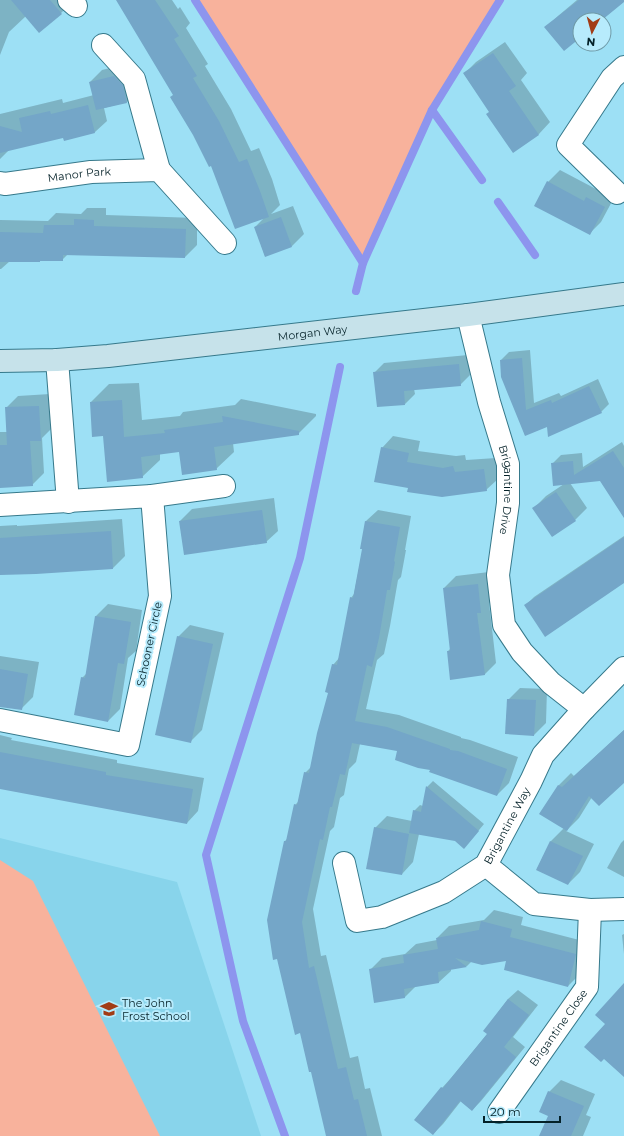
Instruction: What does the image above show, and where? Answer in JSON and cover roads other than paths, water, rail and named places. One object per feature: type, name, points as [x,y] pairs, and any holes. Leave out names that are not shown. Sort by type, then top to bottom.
[{"type":"street","points":[[103,45],[134,79],[159,170],[225,243]]},
{"type":"street","points":[[617,193],[568,145],[612,78],[624,67]]},
{"type":"street","name":"Manor Park","points":[[0,183],[5,184],[91,172],[159,170]]},
{"type":"street","name":"Morgan Way","points":[[0,362],[58,360],[124,354],[468,315],[624,294]]},
{"type":"street","name":"Brigantine Drive","points":[[468,315],[489,402],[508,464],[508,503],[498,574],[504,625],[522,652],[551,683],[584,708]]},
{"type":"street","points":[[58,360],[68,502]]},
{"type":"street","points":[[0,505],[152,496],[224,486]]},
{"type":"street","name":"Schooner Circle","points":[[0,720],[128,745],[160,596],[152,496]]},
{"type":"street","name":"Brigantine Way","points":[[344,863],[357,921],[382,917],[444,892],[486,864],[531,781],[543,755],[584,708],[624,668]]},
{"type":"street","points":[[486,864],[534,904],[590,910],[624,909]]},
{"type":"street","name":"Brigantine Close","points":[[498,1112],[587,987],[590,910]]},
{"type":"waterway","points":[[195,0],[363,263]]},
{"type":"waterway","points":[[356,291],[363,263],[432,110],[500,0]]},
{"type":"waterway","points":[[432,110],[482,180]]},
{"type":"waterway","points":[[498,202],[535,255]]},
{"type":"waterway","points":[[285,1136],[243,1021],[206,855],[300,558],[340,367]]},
{"type":"place","name":"The John Frost School","points":[[109,1009]]}]
